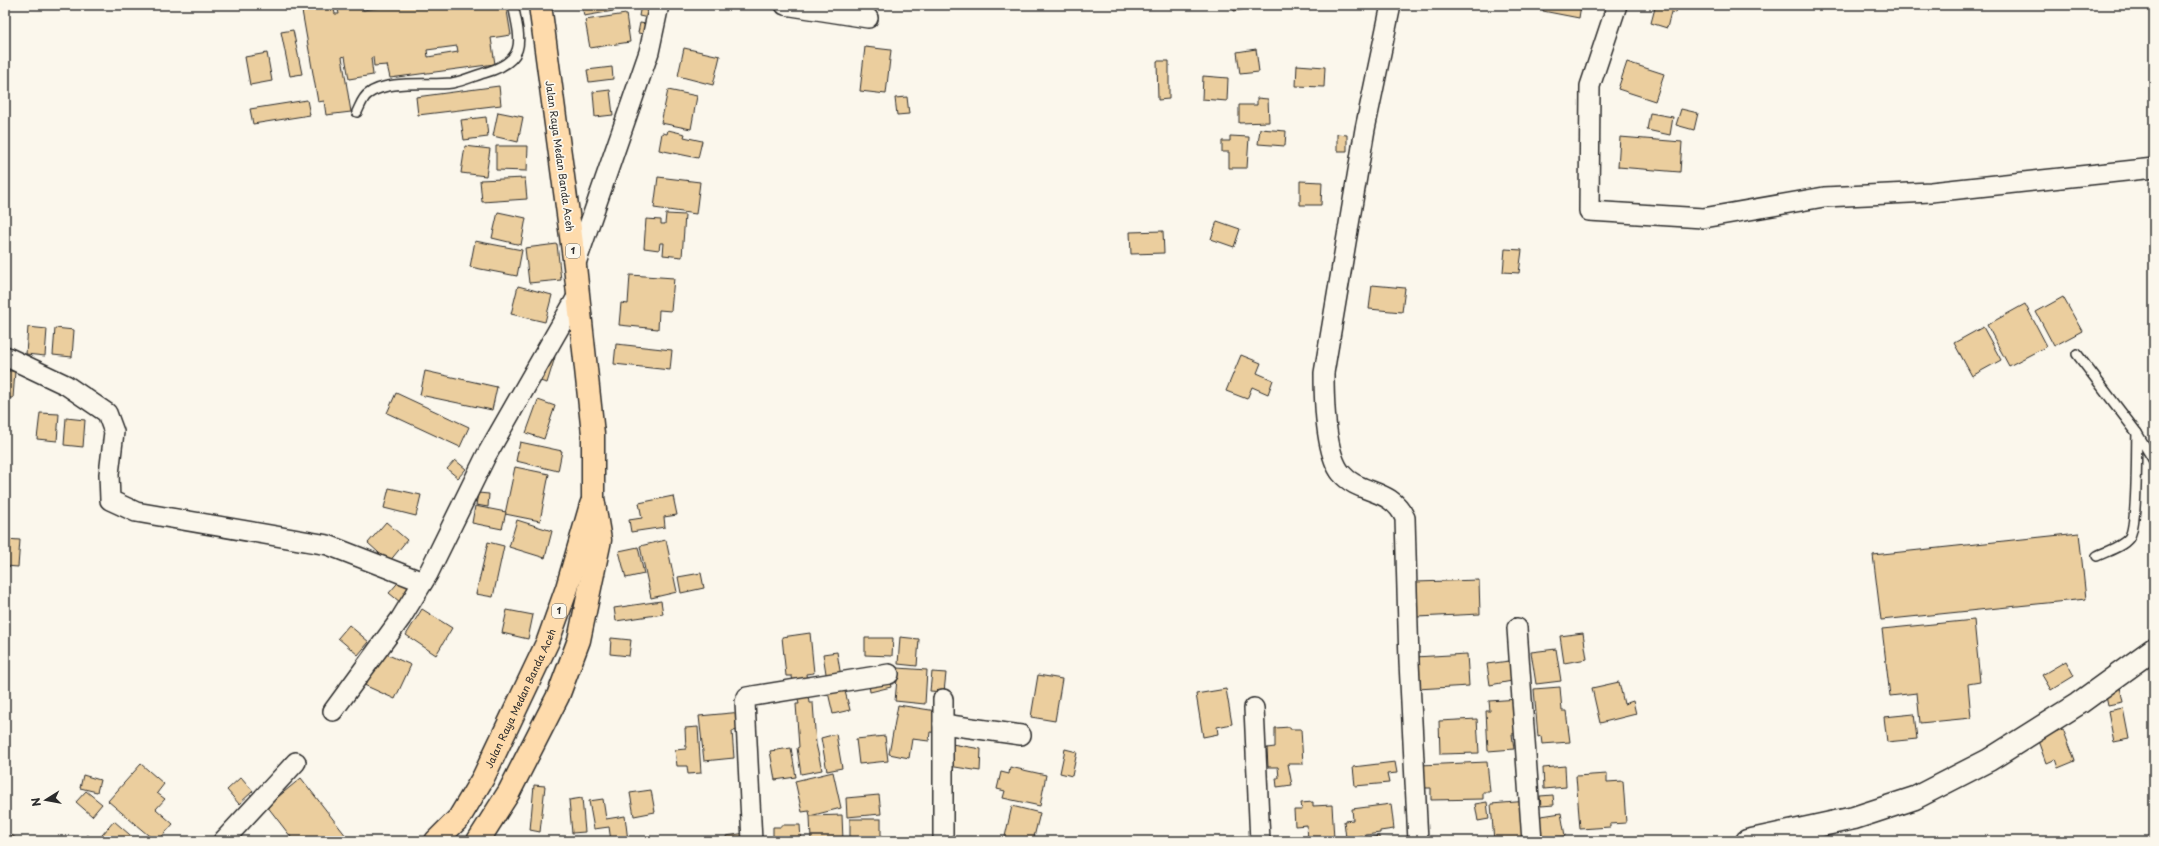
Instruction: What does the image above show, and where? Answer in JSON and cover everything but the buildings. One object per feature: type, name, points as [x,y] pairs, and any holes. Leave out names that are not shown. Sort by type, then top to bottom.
[{"type":"highway","name":"Jalan Raya Medan Banda Aceh","points":[[478,841],[508,792],[548,717],[579,640],[595,571],[600,540],[592,498],[593,434],[575,266],[540,5]]},
{"type":"highway","name":"Jalan Raya Medan Banda Aceh","points":[[436,841],[459,818],[483,778],[548,641],[567,588],[592,498]]},
{"type":"street","points":[[575,266],[649,52],[659,5]]},
{"type":"street","points":[[785,5],[868,18]]},
{"type":"street","points":[[1391,5],[1365,129],[1324,373],[1324,404],[1331,451],[1341,473],[1355,483],[1391,499],[1400,508],[1405,518],[1409,662],[1418,841]]},
{"type":"street","points":[[1617,5],[1590,86],[1589,211],[1703,218],[1824,197],[1932,192],[2154,168]]},
{"type":"street","points":[[333,711],[401,618],[423,582],[486,456],[578,295]]},
{"type":"street","points":[[5,356],[66,385],[107,413],[114,432],[109,474],[110,500],[136,512],[328,545],[423,582]]},
{"type":"street","points":[[1517,628],[1532,841]]},
{"type":"street","points":[[1747,841],[1854,818],[1915,798],[1989,760],[2078,704],[2154,649]]},
{"type":"street","points":[[752,841],[745,702],[747,697],[889,674]]},
{"type":"street","points":[[943,699],[943,841]]},
{"type":"street","points":[[1254,708],[1260,841]]},
{"type":"street","points":[[943,724],[1021,735]]},
{"type":"street","points":[[223,841],[296,762]]},
{"type":"lane","points":[[357,112],[366,95],[373,90],[391,86],[452,83],[502,68],[514,58],[518,47],[519,34],[513,5]]},
{"type":"lane","points":[[2077,354],[2137,433],[2154,461]]},
{"type":"lane","points":[[2097,556],[2125,542],[2130,536],[2134,517],[2137,433]]}]
